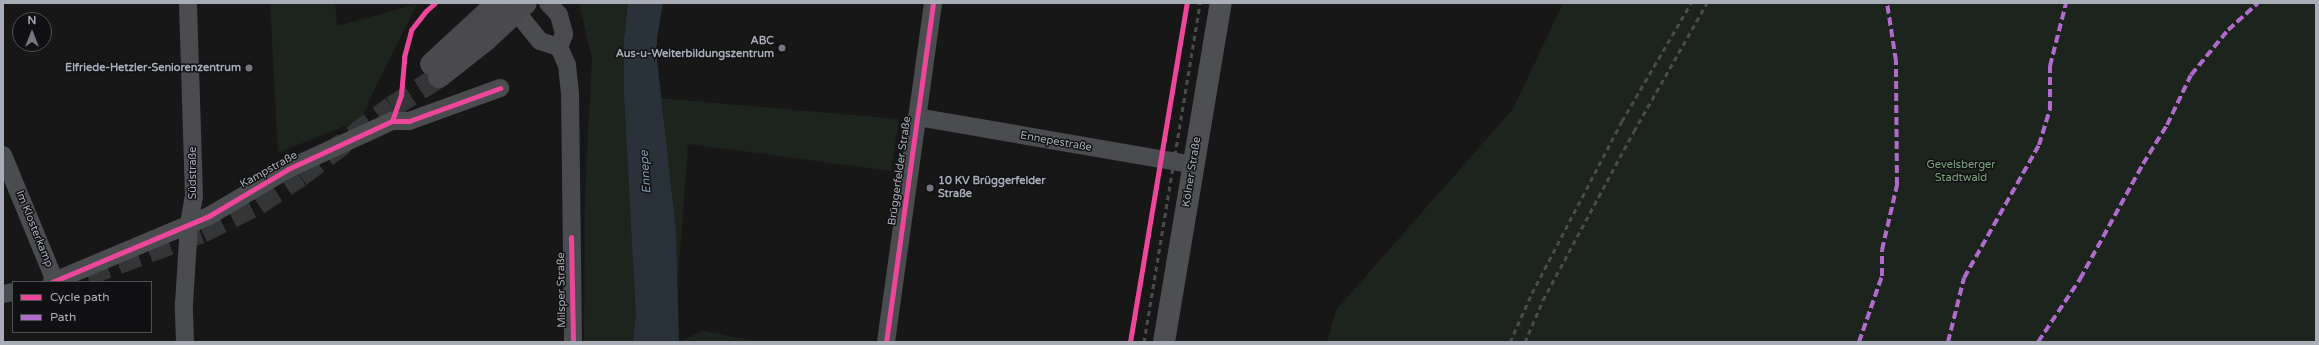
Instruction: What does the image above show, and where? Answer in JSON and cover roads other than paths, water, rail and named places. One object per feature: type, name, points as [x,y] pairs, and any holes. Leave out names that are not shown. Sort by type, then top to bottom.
[{"type":"main road","points":[[496,3],[435,71],[518,6]]},
{"type":"main road","name":"Kölner Straße","points":[[1164,342],[1195,165],[1221,3]]},
{"type":"street","name":"Südstraße","points":[[185,342],[184,304],[190,224],[194,196],[188,3]]},
{"type":"street","points":[[518,6],[540,41],[559,47],[564,34],[559,15],[548,3]]},
{"type":"street","name":"Brüggerfelder Straße","points":[[886,342],[933,3]]},
{"type":"street","name":"Milsper Straße","points":[[559,47],[567,65],[570,93],[573,342]]},
{"type":"street","name":"Kampstraße","points":[[55,281],[209,216],[288,169],[392,122],[409,122],[500,88]]},
{"type":"street","name":"Ennepestraße","points":[[917,117],[1195,165]]},
{"type":"street","name":"Im Klosterkamp","points":[[3,155],[53,281]]},
{"type":"water","name":"Ennepe","points":[[628,3],[663,3],[657,38],[657,59],[676,232],[679,342],[633,342],[636,314],[624,95],[624,39]]},
{"type":"tunnel","points":[[87,275],[202,232],[258,204],[300,176],[392,107],[439,77]]},
{"type":"railway","points":[[1144,342],[1200,3]]},
{"type":"railway","points":[[1510,342],[1532,293],[1622,121],[1691,3]]},
{"type":"railway","points":[[1525,342],[1543,300],[1634,131],[1707,3]]},
{"type":"place","name":"ABC Aus-u-Weiterbildungszentrum","points":[[782,48]]},
{"type":"place","name":"Elfriede-Hetzler-Seniorenzentrum","points":[[249,68]]},
{"type":"place","name":"10 KV Brüggerfelder Straße","points":[[930,188]]},
{"type":"park label","name":"Gevelsberger Stadtwald","points":[[1961,172]]}]
